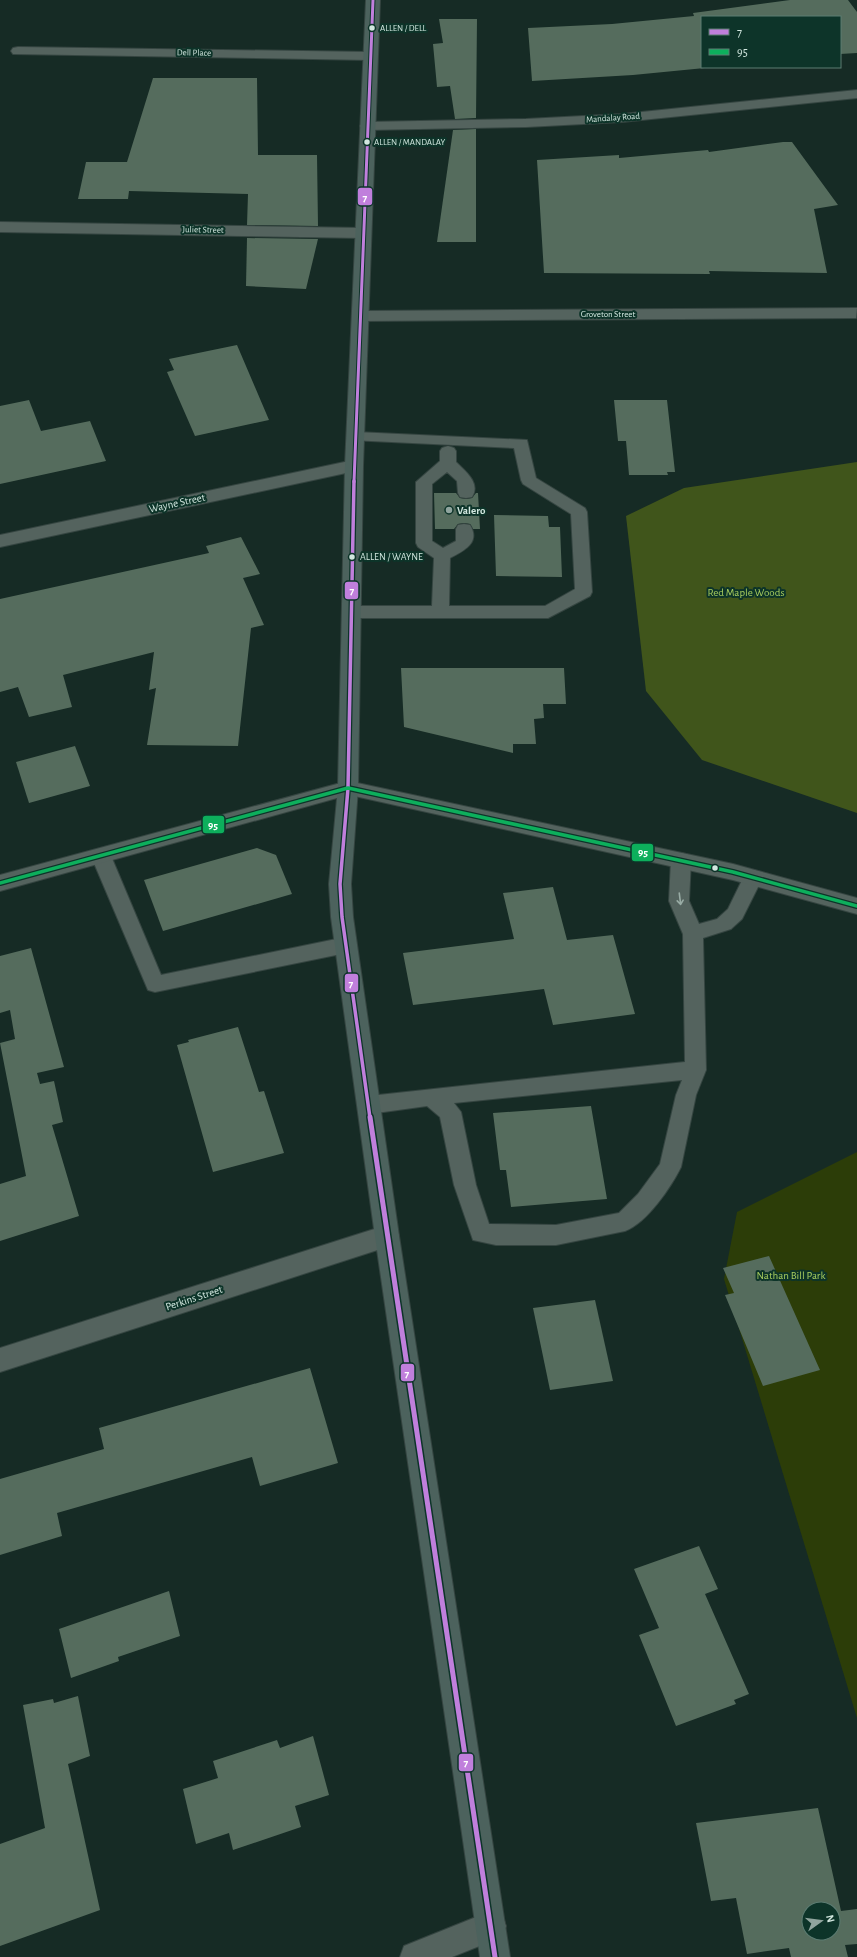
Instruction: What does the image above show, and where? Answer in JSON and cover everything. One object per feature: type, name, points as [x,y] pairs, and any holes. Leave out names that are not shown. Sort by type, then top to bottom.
[{"type":"main road","points":[[373,0],[354,466],[348,788],[340,884],[346,945],[387,1236],[496,1957]]},
{"type":"street","name":"Dell Place","points":[[18,51],[370,56]]},
{"type":"street","name":"Mandalay Road","points":[[367,126],[503,124],[622,118],[735,108],[857,94]]},
{"type":"street","name":"Juliet Street","points":[[0,227],[363,233]]},
{"type":"street","name":"Groveton Street","points":[[360,316],[856,313]]},
{"type":"street","name":"Wayne Street","points":[[0,541],[354,466]]},
{"type":"street","points":[[0,883],[348,788],[681,860],[753,877],[857,906]]},
{"type":"street","name":"Perkins Street","points":[[0,1360],[387,1236]]},
{"type":"street","points":[[415,1957],[491,1926]]},
{"type":"lane","points":[[351,612],[548,612],[584,592],[579,512],[529,480],[521,443],[356,437]]},
{"type":"lane","points":[[448,441],[448,464],[465,480],[466,493]]},
{"type":"lane","points":[[442,556],[424,544],[424,482],[448,464]]},
{"type":"lane","points":[[442,556],[464,542],[464,529]]},
{"type":"lane","points":[[440,613],[442,556]]},
{"type":"lane","points":[[101,856],[155,984],[346,945]]},
{"type":"lane","points":[[431,1097],[450,1112],[465,1186],[481,1233],[496,1235],[556,1235],[625,1221],[646,1201],[670,1167],[686,1095],[696,1070],[693,934],[679,901],[681,860]]},
{"type":"lane","points":[[693,934],[724,924],[735,914],[753,877]]},
{"type":"lane","points":[[369,1105],[431,1097],[696,1070]]},
{"type":"green space","name":"Red Maple Woods","points":[[857,462],[857,813],[702,760],[646,691],[626,516],[684,488]]},
{"type":"green space","name":"Nathan Bill Park","points":[[857,1152],[857,1718],[724,1279],[737,1212]]},
{"type":"building","points":[[790,0],[848,0],[857,12],[857,53],[841,54],[841,16],[701,16],[701,68],[705,68],[633,75],[532,81],[528,28],[612,24],[694,16],[693,13]]},
{"type":"building","points":[[439,19],[477,19],[476,118],[455,119],[450,86],[437,87],[433,44],[443,43]]},
{"type":"building","points":[[153,78],[257,78],[258,155],[317,155],[318,226],[247,225],[248,194],[129,191],[128,199],[78,199],[86,162],[127,162]]},
{"type":"building","points":[[476,129],[476,242],[437,242],[453,130]]},
{"type":"building","points":[[792,142],[838,205],[814,209],[827,273],[709,271],[710,274],[544,273],[537,160],[619,155],[619,158],[708,150],[709,152]]},
{"type":"building","points":[[247,238],[318,239],[306,289],[246,286]]},
{"type":"building","points":[[237,345],[269,420],[195,436],[167,372],[174,370],[169,359]]},
{"type":"building","points":[[29,400],[41,431],[90,421],[106,461],[0,484],[0,406]]},
{"type":"building","points":[[614,400],[667,400],[675,472],[667,472],[668,475],[629,475],[626,441],[618,441]]},
{"type":"building","points":[[434,493],[456,493],[460,498],[466,499],[472,498],[476,493],[478,493],[480,529],[473,529],[470,524],[464,523],[458,524],[454,529],[435,529]]},
{"type":"building","points":[[494,515],[548,516],[549,527],[560,527],[562,577],[496,576]]},
{"type":"building","points":[[241,537],[260,574],[243,578],[264,625],[251,628],[238,746],[147,745],[156,688],[149,690],[154,652],[63,675],[72,707],[29,717],[18,687],[0,692],[0,599],[209,553],[206,546]]},
{"type":"building","points":[[401,668],[564,668],[566,704],[543,704],[544,718],[534,719],[536,744],[513,744],[513,753],[404,727]]},
{"type":"building","points":[[75,746],[90,786],[29,803],[16,762]]},
{"type":"building","points":[[257,848],[276,855],[292,894],[163,931],[144,880]]},
{"type":"building","points":[[553,887],[567,940],[613,935],[635,1014],[553,1025],[544,989],[413,1005],[403,953],[514,939],[503,893]]},
{"type":"building","points":[[31,948],[64,1067],[37,1073],[40,1084],[54,1081],[63,1122],[52,1125],[79,1216],[0,1241],[0,1184],[26,1176],[0,1043],[15,1039],[10,1010],[0,1013],[0,956]]},
{"type":"building","points":[[238,1027],[259,1092],[264,1091],[284,1153],[213,1172],[177,1045],[189,1042],[188,1040]]},
{"type":"building","points":[[591,1106],[607,1199],[511,1207],[506,1170],[500,1170],[493,1113]]},
{"type":"building","points":[[769,1256],[820,1370],[763,1386],[725,1295],[734,1293],[723,1268]]},
{"type":"building","points":[[595,1300],[613,1381],[550,1390],[533,1308]]},
{"type":"building","points":[[310,1368],[338,1463],[260,1486],[252,1457],[57,1513],[62,1536],[0,1555],[0,1479],[104,1449],[99,1428]]},
{"type":"building","points":[[699,1546],[718,1589],[705,1594],[749,1694],[734,1700],[736,1704],[676,1726],[639,1635],[659,1628],[634,1569]]},
{"type":"building","points":[[169,1591],[180,1636],[118,1657],[119,1661],[71,1678],[59,1629]]},
{"type":"building","points":[[78,1696],[90,1756],[68,1764],[100,1910],[0,1946],[0,1844],[45,1828],[23,1705],[53,1699],[54,1703]]},
{"type":"building","points":[[313,1736],[329,1795],[295,1806],[301,1827],[233,1850],[229,1833],[196,1844],[183,1789],[218,1778],[213,1761],[277,1740],[280,1748]]},
{"type":"building","points":[[818,1808],[839,1901],[801,1901],[801,1941],[841,1941],[841,1911],[857,1909],[857,1944],[845,1945],[848,1957],[791,1957],[789,1948],[747,1954],[736,1898],[711,1901],[696,1823]]},
{"type":"transit line","name":"7","points":[[373,0],[354,466],[348,788],[340,884],[342,917],[387,1236],[495,1957]]},
{"type":"transit line","name":"95","points":[[0,883],[348,788],[733,872],[857,906]]},
{"type":"place","name":"ALLEN / DELL","points":[[372,28]]},
{"type":"place","name":"ALLEN / MANDALAY","points":[[367,142]]},
{"type":"place","name":"Valero","points":[[449,510]]},
{"type":"place","name":"ALLEN / WAYNE","points":[[352,557]]}]
